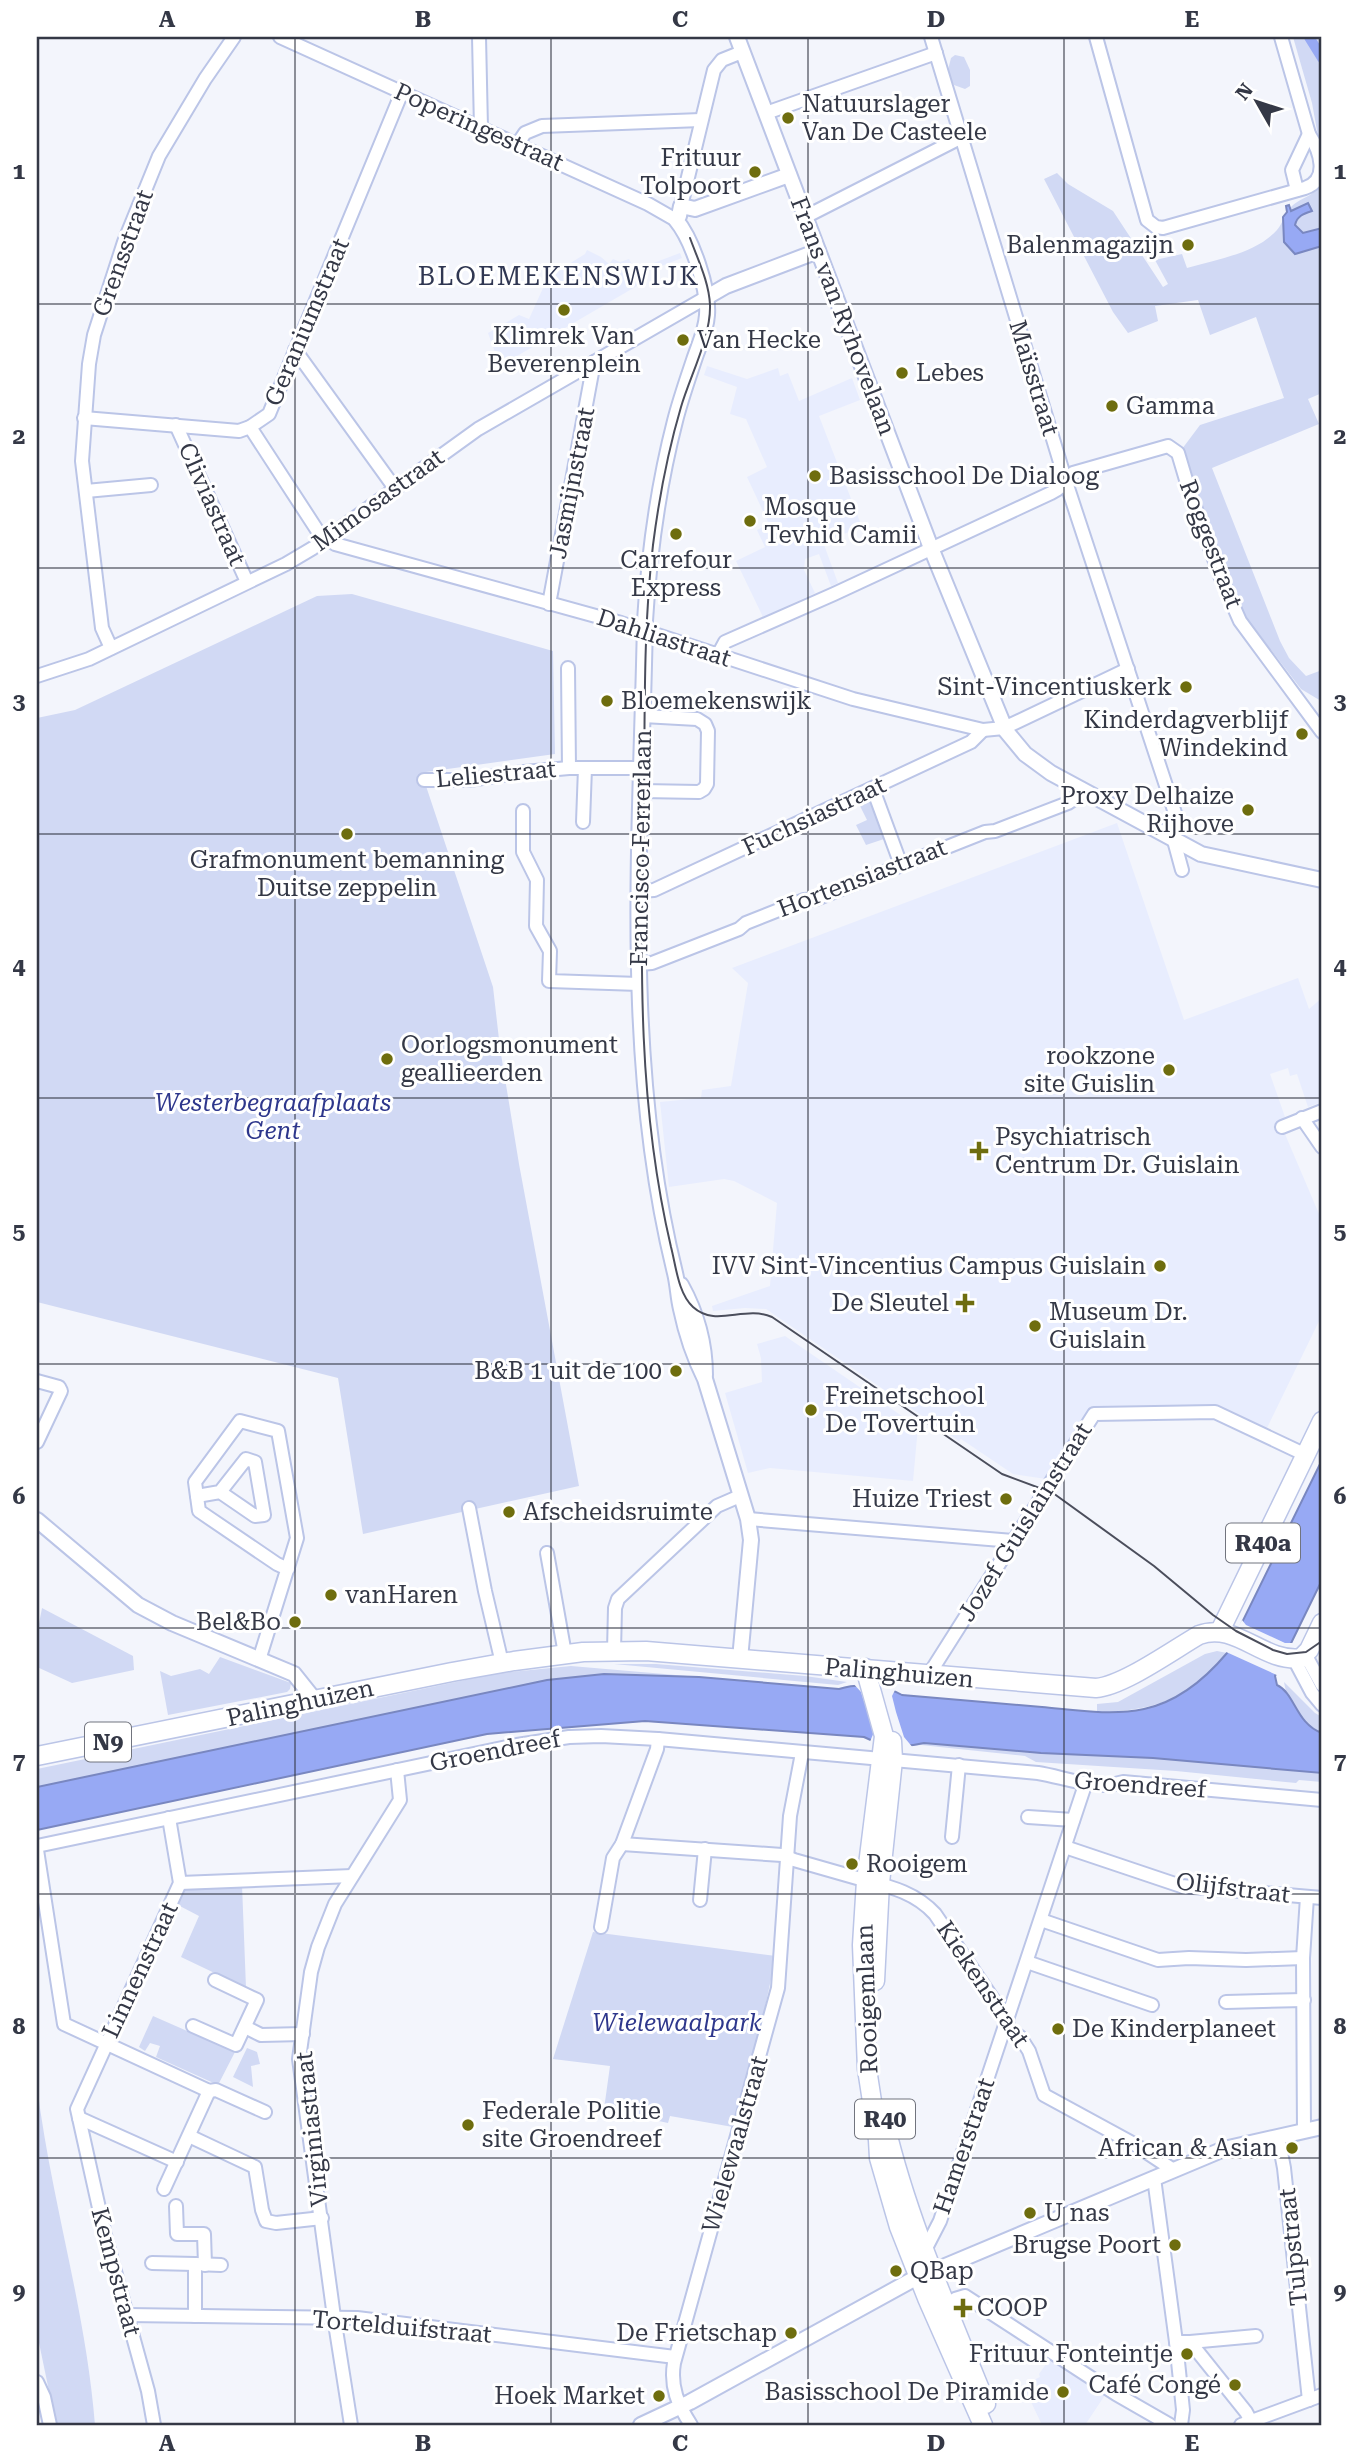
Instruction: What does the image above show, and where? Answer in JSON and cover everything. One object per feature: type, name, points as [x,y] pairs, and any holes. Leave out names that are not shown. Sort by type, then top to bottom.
[{"type":"main road","name":"R40a","points":[[1227,1633],[1322,1421]]},
{"type":"main road","points":[[1227,1633],[1272,1654],[1296,1657],[1322,1623]]},
{"type":"main road","name":"Palinghuizen","points":[[37,1756],[314,1699],[502,1663],[565,1654],[646,1651],[740,1659],[871,1676],[928,1676],[1105,1687],[1199,1635],[1227,1633]]},
{"type":"main road","name":"Rooigemlaan","points":[[871,1676],[888,1754],[873,1882],[862,1945],[867,2069],[879,2158],[896,2217],[950,2314],[995,2425]]},
{"type":"main road","name":"Rooigemlaan","points":[[873,1882],[874,1992],[878,2067],[885,2124],[897,2173],[925,2250],[926,2274],[945,2342],[983,2425]]},
{"type":"street","name":"Grensstraat","points":[[111,648],[102,628],[82,461],[89,364],[94,335],[124,242],[159,156],[222,52],[234,37]]},
{"type":"street","name":"Poperingestraat","points":[[280,37],[648,204],[676,220]]},
{"type":"street","points":[[479,37],[481,128]]},
{"type":"street","name":"Frans van Ryhovelaan","points":[[737,37],[931,548],[1004,728],[1035,762],[1202,854],[1322,880]]},
{"type":"street","name":"Maïsstraat","points":[[932,37],[1066,482],[1175,813],[1173,837],[1182,870]]},
{"type":"street","points":[[1096,37],[1147,220],[1150,224],[1163,228],[1312,186],[1320,176],[1317,153],[1281,37]]},
{"type":"street","points":[[743,52],[722,60],[717,65],[676,220],[691,249],[707,297],[726,286],[818,251]]},
{"type":"street","points":[[766,113],[936,53]]},
{"type":"street","name":"Geraniumstraat","points":[[84,418],[239,431],[269,414],[402,93]]},
{"type":"street","points":[[517,145],[525,133],[542,126],[701,120]]},
{"type":"street","points":[[1297,190],[1292,170],[1309,134]]},
{"type":"street","points":[[805,217],[962,138]]},
{"type":"street","points":[[681,206],[695,209],[789,174]]},
{"type":"street","name":"Mimosastraat","points":[[37,676],[77,664],[286,564],[478,429],[707,297]]},
{"type":"street","name":"Francisco Ferrerlaan","points":[[707,297],[704,332],[676,419],[656,508],[649,570],[645,631],[639,984],[641,1056],[649,1136],[681,1308],[695,1360],[705,1379],[748,1519],[751,1541],[740,1659]]},
{"type":"street","points":[[295,350],[394,487]]},
{"type":"street","name":"Jasmijnstraat","points":[[549,604],[594,362]]},
{"type":"street","name":"Cliviastraat","points":[[176,425],[247,582]]},
{"type":"street","points":[[250,427],[310,520],[327,537]]},
{"type":"street","name":"Roggestraat","points":[[1066,482],[1073,473],[1163,446],[1175,449],[1230,603],[1251,639],[1322,732]]},
{"type":"street","points":[[718,655],[725,642],[1051,493],[1066,482]]},
{"type":"street","points":[[86,491],[151,485]]},
{"type":"street","name":"Dahliastraat","points":[[327,537],[335,544],[645,631],[853,699],[983,730],[1004,728]]},
{"type":"street","points":[[568,668],[569,768]]},
{"type":"street","points":[[1004,728],[1128,669]]},
{"type":"street","points":[[642,791],[699,792],[705,789],[708,745],[708,731],[705,724],[697,719],[643,716]]},
{"type":"street","name":"Fuchsiastraat","points":[[640,891],[654,890],[873,789],[971,742],[983,730]]},
{"type":"street","name":"Leliestraat","points":[[425,780],[469,780],[569,768],[642,768]]},
{"type":"street","points":[[583,822],[585,768]]},
{"type":"street","points":[[873,789],[901,865]]},
{"type":"street","name":"Hortensiastraat","points":[[639,964],[652,963],[804,900],[816,900],[985,832],[995,831],[1069,803],[1082,789]]},
{"type":"street","points":[[523,811],[523,852],[537,880],[536,926],[550,951],[549,981],[639,984]]},
{"type":"street","points":[[1282,1127],[1322,1111]]},
{"type":"street","points":[[1302,1118],[1322,1147]]},
{"type":"street","points":[[37,1381],[59,1387],[61,1391],[38,1437]]},
{"type":"street","name":"Jozef Guislainstraat","points":[[928,1676],[1094,1414],[1215,1412],[1306,1455]]},
{"type":"street","points":[[260,1660],[288,1569],[297,1538],[278,1431],[240,1421],[195,1482],[198,1511],[288,1569]]},
{"type":"street","points":[[197,1496],[220,1492],[246,1459],[255,1462],[264,1515],[256,1516],[220,1492]]},
{"type":"street","points":[[614,1651],[615,1608],[618,1599],[717,1506],[740,1496]]},
{"type":"street","points":[[469,1508],[502,1663]]},
{"type":"street","points":[[748,1519],[1013,1541]]},
{"type":"street","points":[[37,1520],[138,1605],[172,1623],[294,1674],[314,1699]]},
{"type":"street","points":[[547,1553],[565,1654]]},
{"type":"street","points":[[1296,1657],[1311,1653],[1322,1643]]},
{"type":"street","points":[[1296,1657],[1322,1685]]},
{"type":"street","points":[[1296,1657],[1312,1693],[1322,1705]]},
{"type":"street","name":"Groendreef","points":[[37,1848],[397,1770],[569,1737],[658,1739],[802,1753],[888,1754],[1038,1773],[1056,1779],[1115,1784],[1123,1782],[1322,1800]]},
{"type":"street","points":[[601,1927],[613,1858],[622,1844],[657,1749],[658,1739]]},
{"type":"street","name":"Wielewaalstraat","points":[[691,2425],[672,2384],[675,2357],[778,1988],[790,1816],[802,1753]]},
{"type":"street","points":[[952,1837],[959,1765]]},
{"type":"street","name":"Virginiastraat","points":[[351,2425],[299,2059],[318,1947],[335,1904],[400,1800],[397,1770]]},
{"type":"street","name":"Hamerstraat","points":[[925,2250],[940,2221],[1086,1782]]},
{"type":"street","points":[[1028,1817],[1073,1820]]},
{"type":"street","name":"Linnenstraat","points":[[79,2118],[77,2109],[180,1884],[169,1818]]},
{"type":"street","name":"Kiekenstraat","points":[[622,1844],[782,1855],[873,1882],[925,1903],[1005,2011],[1009,2029],[1020,2037],[1029,2051],[1044,2095],[1134,2144],[1172,2169]]},
{"type":"street","name":"Olijfstraat","points":[[1065,1847],[1181,1886],[1322,1898]]},
{"type":"street","points":[[37,1848],[64,2024],[209,2091],[216,2090],[265,2112]]},
{"type":"street","points":[[699,1899],[705,1849]]},
{"type":"street","points":[[180,1884],[352,1876]]},
{"type":"street","points":[[1304,2131],[1303,1958],[1307,1897]]},
{"type":"street","points":[[1041,1920],[1158,1960],[1303,1958]]},
{"type":"street","points":[[1027,1962],[1152,2005]]},
{"type":"street","points":[[193,2026],[236,2045],[257,2000],[215,1980]]},
{"type":"street","points":[[1226,2002],[1304,2000]]},
{"type":"street","points":[[244,2026],[261,2035],[303,2034]]},
{"type":"street","points":[[164,2189],[209,2091]]},
{"type":"street","points":[[79,2118],[177,2162]]},
{"type":"street","name":"Kempstraat","points":[[79,2118],[106,2235],[148,2390],[154,2425]]},
{"type":"street","points":[[641,2425],[926,2274],[1224,2149],[1322,2127]]},
{"type":"street","points":[[189,2136],[256,2167],[266,2221],[276,2223],[322,2218]]},
{"type":"street","name":"Tulpstraat","points":[[1278,2137],[1286,2182],[1309,2400]]},
{"type":"street","points":[[1154,2178],[1176,2342],[1183,2410],[1181,2425]]},
{"type":"street","points":[[176,2206],[177,2234],[204,2234],[195,2316]]},
{"type":"street","points":[[152,2263],[221,2265]]},
{"type":"street","points":[[950,2314],[955,2300],[965,2296],[1116,2394],[1170,2425]]},
{"type":"street","name":"Tortelduifstraat","points":[[128,2315],[334,2317],[675,2357]]},
{"type":"street","points":[[1176,2342],[1256,2336]]},
{"type":"street","points":[[1190,2342],[1246,2412],[1248,2424],[1322,2395]]},
{"type":"street","points":[[37,2382],[44,2397],[50,2425]]},
{"type":"shaded area","name":"Klimrek Van Beverenplein","points":[[587,250],[609,264],[613,259],[620,262],[629,259],[635,270],[680,253],[682,258],[638,275],[642,283],[500,366],[488,333],[519,315],[529,319],[548,277],[585,254]]},
{"type":"shaded area","name":"Basisschool De Dialoog","points":[[707,366],[747,379],[778,368],[780,376],[788,373],[799,401],[852,378],[860,400],[819,416],[862,527],[823,542],[838,583],[831,586],[819,554],[805,559],[804,570],[815,593],[763,617],[736,561],[765,547],[757,530],[769,524],[747,477],[767,467],[746,419],[730,414],[737,387],[704,375]]},
{"type":"shaded area","name":"Psychiatrisch Centrum Dr. Guislain","points":[[1117,823],[1184,1020],[1298,978],[1309,1009],[1322,998],[1322,1102],[1308,1107],[1297,1074],[1290,1076],[1288,1068],[1270,1074],[1285,1117],[1279,1120],[1322,1221],[1322,1315],[1267,1428],[1217,1405],[1092,1406],[1046,1479],[1013,1474],[961,1439],[959,1441],[766,1309],[713,1311],[712,1306],[770,1286],[777,1203],[734,1181],[724,1179],[669,1187],[660,1102],[701,1098],[702,1090],[731,1086],[748,983],[732,968]]},
{"type":"shaded area","name":"Freinetschool De Tovertuin","points":[[785,1336],[918,1427],[913,1481],[770,1468],[748,1473],[725,1393],[762,1382],[761,1358],[757,1344]]},
{"type":"shaded area","name":"Basisschool De Piramide","points":[[1049,2360],[1105,2395],[1085,2425],[1042,2425],[1023,2385],[1040,2377],[1039,2374]]},
{"type":"green space","points":[[1293,37],[1322,38],[1322,158],[1312,103]]},
{"type":"green space","points":[[955,55],[964,57],[970,70],[970,86],[965,89],[954,85],[947,74],[951,58]]},
{"type":"green space","points":[[1057,173],[1068,184],[1113,211],[1163,287],[1168,284],[1155,260],[1182,254],[1187,268],[1235,255],[1258,245],[1277,230],[1295,203],[1317,189],[1322,178],[1322,393],[1308,399],[1319,424],[1212,468],[1289,658],[1306,676],[1322,670],[1322,705],[1321,701],[1301,689],[1245,616],[1182,449],[1200,425],[1284,398],[1256,317],[1210,335],[1198,300],[1155,306],[1158,321],[1128,333],[1113,312],[1044,179]]},
{"type":"green space","name":"Westerbegraafplaats Gent","points":[[352,594],[553,651],[555,754],[426,772],[424,780],[493,987],[519,1164],[579,1486],[363,1534],[338,1378],[37,1302],[37,718],[75,710],[317,596]]},
{"type":"green space","points":[[869,799],[884,839],[866,845],[856,825],[867,820],[859,804]]},
{"type":"green space","points":[[42,1608],[133,1656],[134,1670],[72,1683],[37,1667],[37,1634]]},
{"type":"green space","points":[[1217,1651],[1227,1653],[1213,1669],[1184,1692],[1137,1709],[1097,1712],[1097,1704],[1118,1702],[1205,1654]]},
{"type":"green space","points":[[220,1657],[291,1683],[290,1689],[287,1692],[168,1715],[160,1671],[171,1676],[200,1669],[209,1674]]},
{"type":"green space","points":[[614,1664],[656,1664],[847,1682],[838,1685]]},
{"type":"green space","points":[[571,1666],[699,1677],[604,1674],[547,1680],[37,1787],[37,1769],[499,1673]]},
{"type":"green space","points":[[1284,1682],[1322,1717],[1322,1733],[1308,1725],[1297,1712]]},
{"type":"green space","points":[[924,1743],[1041,1753],[1153,1758],[1322,1773],[1322,1782],[1299,1780],[1296,1783],[1176,1771],[1036,1762],[1025,1756],[912,1746]]},
{"type":"green space","points":[[242,1885],[246,1988],[181,1957],[199,1916],[176,1904],[183,1887]]},
{"type":"green space","name":"Wielewaalpark","points":[[593,1932],[776,1956],[759,2035],[733,2127],[670,2116],[668,2123],[604,2109],[610,2066],[553,2059]]},
{"type":"green space","points":[[153,2016],[235,2052],[218,2085],[156,2057],[160,2046],[150,2043],[145,2051],[139,2047]]},
{"type":"green space","points":[[247,2048],[257,2052],[260,2064],[251,2066],[253,2087],[233,2077]]},
{"type":"green space","points":[[37,2086],[84,2340],[95,2425],[56,2425],[37,2333]]},
{"type":"water","points":[[1308,203],[1312,211],[1297,219],[1295,225],[1303,233],[1322,228],[1322,246],[1295,254],[1284,242],[1283,217],[1287,212],[1286,206],[1289,205],[1291,211]]},
{"type":"water","points":[[1322,1460],[1322,1580],[1275,1676],[1277,1685],[1288,1695],[1301,1716],[1313,1729],[1322,1733],[1322,1773],[1153,1758],[1041,1753],[924,1743],[894,1746],[864,1737],[645,1721],[487,1734],[37,1830],[37,1787],[547,1680],[604,1674],[699,1677],[839,1689],[871,1686],[902,1695],[1093,1712],[1131,1711],[1156,1706],[1190,1688],[1227,1653]]},
{"type":"pier","points":[[1242,1620],[1246,1625],[1285,1643],[1296,1643],[1279,1676],[1224,1651]]},
{"type":"pier","points":[[852,1682],[896,1688],[892,1696],[896,1712],[904,1737],[914,1749],[907,1751],[869,1744],[874,1732],[861,1692]]},
{"type":"waterway","points":[[1309,37],[1322,58]]},
{"type":"tram line","points":[[690,238],[703,271],[710,305],[704,343],[672,441],[653,545],[646,641],[642,916],[643,1026],[652,1136],[671,1247],[684,1294],[693,1307],[711,1316],[751,1313],[772,1317],[1002,1474],[1053,1493],[1154,1566],[1236,1631],[1273,1650],[1287,1654],[1306,1652],[1322,1641]]},
{"type":"place","name":"Natuurslager Van De Casteele","points":[[788,118]]},
{"type":"place","name":"Frituur Tolpoort","points":[[755,172]]},
{"type":"place","name":"Balenmagazijn","points":[[1188,245]]},
{"type":"place","name":"Klimrek Van Beverenplein","points":[[564,310]]},
{"type":"place","name":"Van Hecke","points":[[683,340]]},
{"type":"place","name":"Lebes","points":[[902,373]]},
{"type":"place","name":"Gamma","points":[[1112,406]]},
{"type":"place","name":"Basisschool De Dialoog","points":[[815,476]]},
{"type":"place","name":"Mosque Tevhid Camii","points":[[750,521]]},
{"type":"place","name":"Carrefour Express","points":[[676,534]]},
{"type":"place","name":"Sint-Vincentiuskerk","points":[[1186,687]]},
{"type":"place","name":"Bloemekenswijk","points":[[607,701]]},
{"type":"place","name":"Kinderdagverblijf Windekind","points":[[1302,734]]},
{"type":"place","name":"Proxy Delhaize Rijhove","points":[[1248,810]]},
{"type":"place","name":"Grafmonument bemanning Duitse zeppelin","points":[[347,834]]},
{"type":"place","name":"Oorlogsmonument geallieerden","points":[[387,1059]]},
{"type":"place","name":"rookzone site Guislin","points":[[1169,1070]]},
{"type":"place","name":"Psychiatrisch Centrum Dr. Guislain","points":[[979,1151]]},
{"type":"place","name":"IVV Sint-Vincentius Campus Guislain","points":[[1160,1266]]},
{"type":"place","name":"De Sleutel","points":[[965,1303]]},
{"type":"place","name":"Museum Dr. Guislain","points":[[1035,1326]]},
{"type":"place","name":"B&B 1 uit de 100","points":[[676,1371]]},
{"type":"place","name":"Freinetschool De Tovertuin","points":[[811,1410]]},
{"type":"place","name":"Huize Triest","points":[[1006,1499]]},
{"type":"place","name":"Afscheidsruimte","points":[[509,1512]]},
{"type":"place","name":"vanHaren","points":[[331,1595]]},
{"type":"place","name":"Bel&Bo","points":[[295,1622]]},
{"type":"place","name":"Rooigem","points":[[852,1864]]},
{"type":"place","name":"De Kinderplaneet","points":[[1058,2029]]},
{"type":"place","name":"Federale Politie site Groendreef","points":[[468,2125]]},
{"type":"place","name":"African & Asian","points":[[1292,2148]]},
{"type":"place","name":"U nas","points":[[1030,2213]]},
{"type":"place","name":"Brugse Poort","points":[[1175,2245]]},
{"type":"place","name":"QBap","points":[[896,2271]]},
{"type":"place","name":"COOP","points":[[963,2308]]},
{"type":"place","name":"De Frietschap","points":[[791,2333]]},
{"type":"place","name":"Frituur Fonteintje","points":[[1187,2354]]},
{"type":"place","name":"Café Congé","points":[[1235,2385]]},
{"type":"place","name":"Basisschool De Piramide","points":[[1063,2392]]},
{"type":"place","name":"Hoek Market","points":[[659,2396]]},
{"type":"district","name":"BLOEMEKENSWIJK","points":[[559,276]]}]
